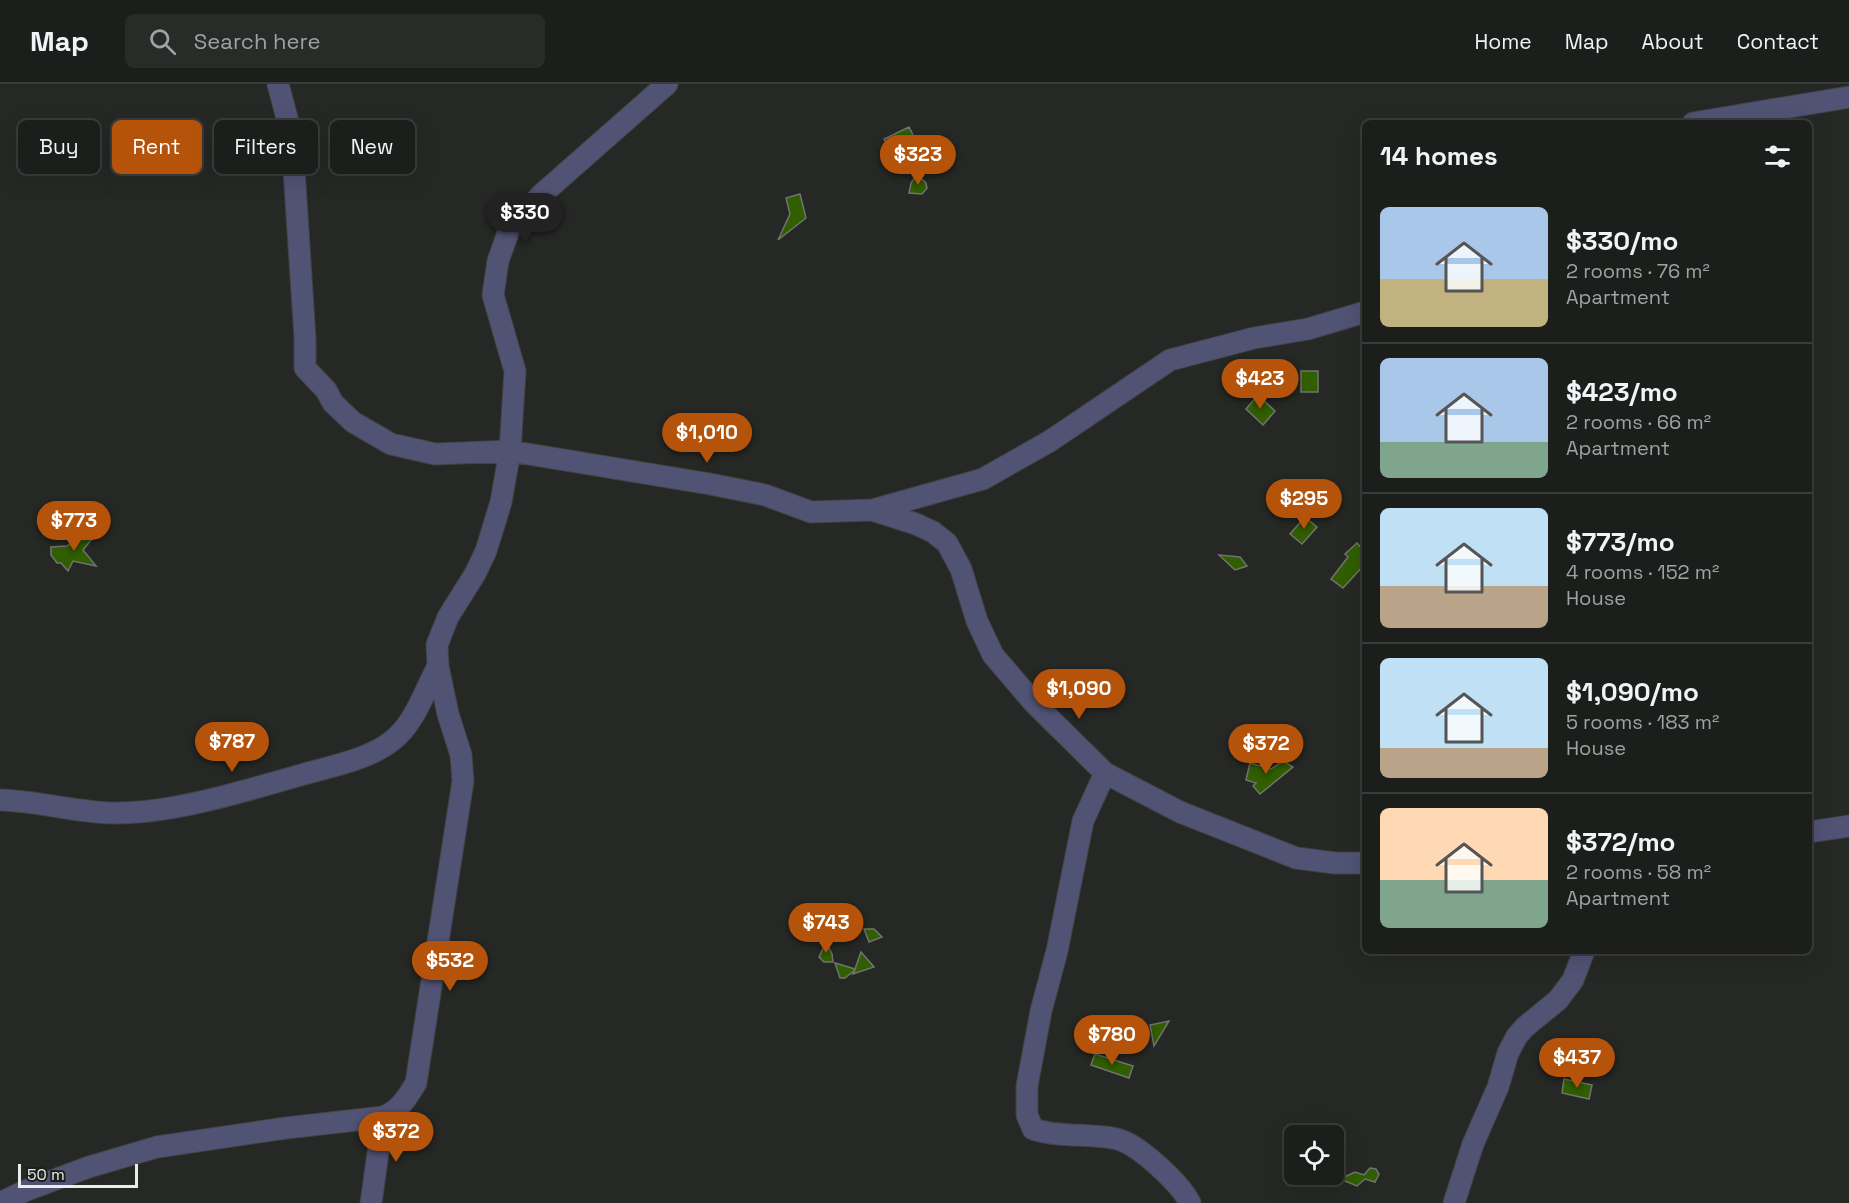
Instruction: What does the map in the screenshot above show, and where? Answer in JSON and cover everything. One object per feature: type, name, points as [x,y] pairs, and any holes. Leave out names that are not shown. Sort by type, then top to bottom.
[{"type":"street","points":[[278,84],[288,122],[293,154],[305,368],[326,390],[333,403],[353,422],[391,444],[435,454],[510,452],[765,495],[811,512],[872,510],[983,479],[1050,441],[1170,360],[1254,338],[1308,328],[1362,313]]},
{"type":"street","points":[[0,1203],[27,1190],[89,1167],[158,1147],[286,1128],[383,1117],[393,1113],[407,1100],[416,1083],[463,781],[461,755],[448,714],[438,666],[437,645],[448,617],[475,574],[486,551],[501,502],[510,452],[515,371],[493,295],[498,261],[509,230],[541,195],[668,84]]},
{"type":"street","points":[[1736,120],[1849,97]]},
{"type":"street","points":[[872,510],[916,524],[933,532],[947,543],[961,569],[977,621],[993,656],[1034,703],[1105,773],[1180,812],[1296,858],[1362,863]]},
{"type":"street","points":[[0,800],[18,800],[70,810],[118,813],[168,808],[361,758],[393,741],[408,724],[438,666]]},
{"type":"street","points":[[1105,773],[1083,821],[1057,951],[1041,1011],[1027,1086],[1027,1115],[1034,1129],[1048,1134],[1119,1140],[1154,1162],[1168,1174],[1190,1203]]},
{"type":"street","points":[[1812,832],[1849,826]]},
{"type":"street","points":[[1454,1203],[1473,1144],[1498,1087],[1508,1053],[1525,1027],[1558,1000],[1573,980],[1583,954]]},
{"type":"street","points":[[371,1203],[383,1117]]},
{"type":"building","points":[[909,127],[915,139],[890,151],[884,139]]},
{"type":"building","points":[[917,174],[926,183],[927,188],[922,194],[909,193],[911,183]]},
{"type":"building","points":[[800,194],[806,218],[778,240],[790,214],[786,198]]},
{"type":"building","points":[[1301,371],[1318,371],[1318,392],[1301,392]]},
{"type":"building","points":[[1258,395],[1275,411],[1263,425],[1246,409]]},
{"type":"building","points":[[1305,517],[1317,527],[1302,544],[1290,534]]},
{"type":"building","points":[[100,527],[83,550],[96,566],[73,561],[68,571],[51,555],[51,547],[67,546]]},
{"type":"building","points":[[1357,543],[1362,549],[1362,567],[1343,588],[1331,579],[1348,557],[1345,554]]},
{"type":"building","points":[[1219,555],[1240,557],[1247,566],[1235,570]]},
{"type":"building","points":[[1283,761],[1293,767],[1260,794],[1253,786],[1256,783],[1246,780],[1250,763],[1271,769]]},
{"type":"building","points":[[864,929],[874,929],[882,937],[869,942]]},
{"type":"building","points":[[826,942],[833,962],[824,962],[819,957]]},
{"type":"building","points":[[861,952],[874,967],[853,974],[855,970],[845,978],[840,978],[835,963],[855,969]]},
{"type":"building","points":[[1111,1020],[1116,1026],[1115,1031],[1108,1036],[1111,1049],[1099,1051],[1097,1037],[1102,1036],[1103,1023]]},
{"type":"building","points":[[1169,1021],[1154,1046],[1150,1025]]},
{"type":"building","points":[[1095,1054],[1133,1066],[1129,1078],[1091,1065]]},
{"type":"building","points":[[1564,1079],[1592,1085],[1589,1099],[1562,1093]]},
{"type":"building","points":[[1370,1168],[1376,1169],[1379,1174],[1375,1182],[1365,1179],[1357,1186],[1344,1181],[1344,1177],[1355,1172],[1364,1175]]}]
